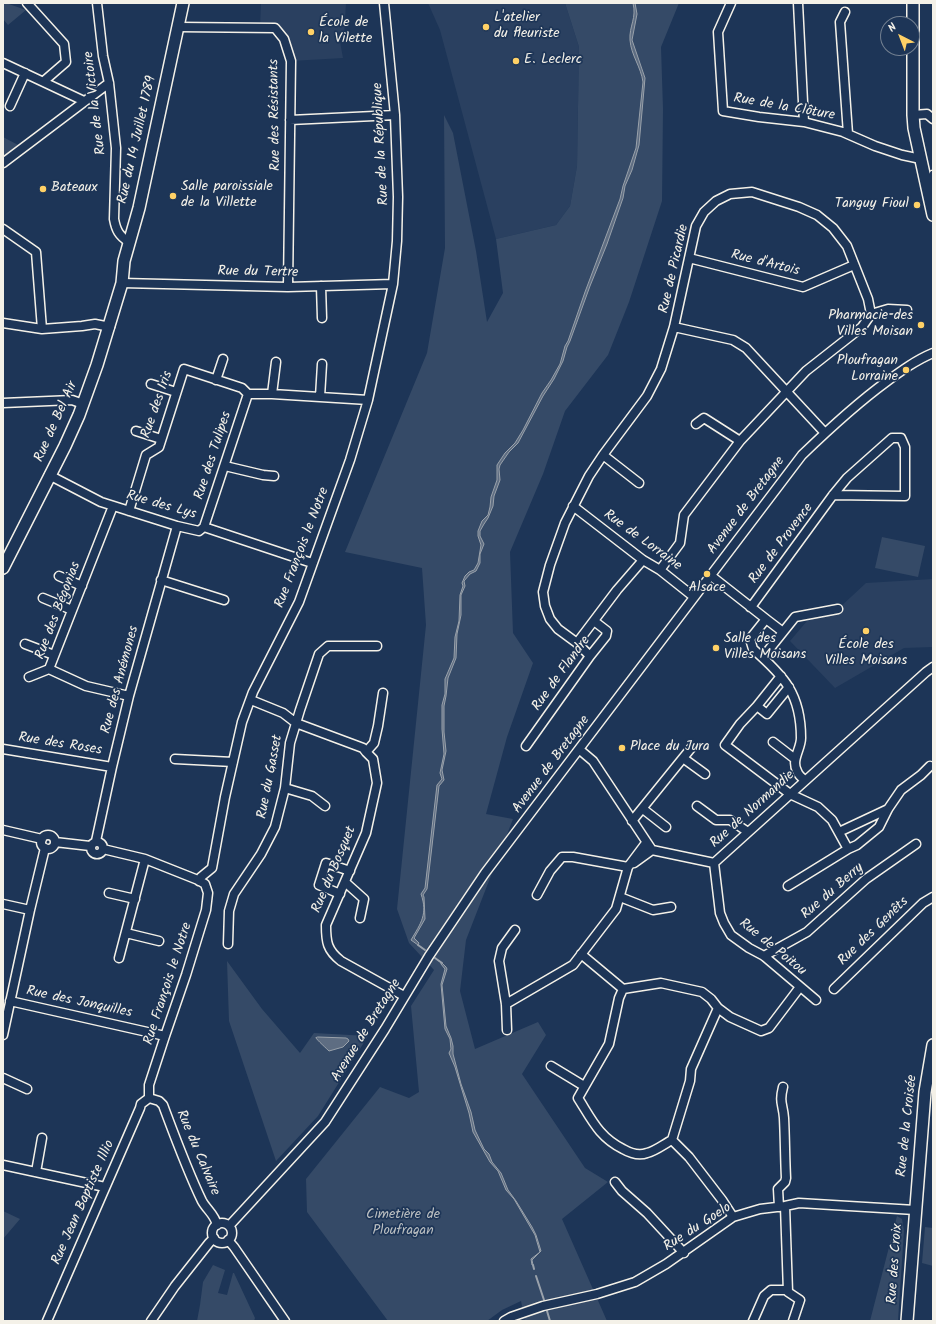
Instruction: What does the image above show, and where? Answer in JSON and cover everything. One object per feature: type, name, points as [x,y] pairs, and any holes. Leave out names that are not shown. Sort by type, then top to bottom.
[{"type":"main road","name":"Rue du 14 Juillet 1789","points":[[122,283],[124,261],[139,208],[183,3]]},
{"type":"main road","points":[[913,3],[914,128],[933,215]]},
{"type":"main road","name":"Rue de Bel Air","points":[[3,568],[68,440],[97,365],[110,327],[122,283]]},
{"type":"main road","name":"Rue de la Croisée","points":[[916,1210],[925,1092],[933,1045]]},
{"type":"main road","name":"Rue des Croix","points":[[907,1321],[916,1210]]},
{"type":"street","points":[[27,3],[64,44],[66,62],[44,81]]},
{"type":"street","name":"Rue de la Victoire","points":[[97,3],[103,56],[109,83],[116,148],[114,219],[116,229],[121,238],[129,242]]},
{"type":"street","name":"Rue de la République","points":[[384,3],[395,115],[398,197],[397,241],[393,284]]},
{"type":"street","name":"Rue de la Clôture","points":[[731,3],[718,32],[723,111],[804,122],[848,134],[895,153],[921,159]]},
{"type":"street","points":[[798,3],[804,122]]},
{"type":"street","points":[[845,12],[840,22],[848,134]]},
{"type":"street","name":"Rue des Résistants","points":[[179,27],[275,28],[284,39],[291,61],[288,287]]},
{"type":"street","points":[[3,63],[84,101]]},
{"type":"street","points":[[10,106],[25,73]]},
{"type":"street","points":[[3,163],[109,83]]},
{"type":"street","points":[[913,115],[927,114],[933,119]]},
{"type":"street","points":[[290,120],[395,115]]},
{"type":"street","points":[[927,187],[933,175]]},
{"type":"street","name":"Rue de Picardie","points":[[590,656],[577,643],[558,629],[550,619],[545,606],[543,592],[550,565],[565,523],[573,506],[589,476],[603,455],[647,396],[661,369],[674,327],[696,226],[704,212],[716,201],[730,194],[752,192],[799,207],[817,215],[833,228],[847,246],[868,299],[871,314]]},
{"type":"street","points":[[3,229],[36,252],[42,329]]},
{"type":"street","name":"Rue d'Artois","points":[[689,258],[803,287],[854,264]]},
{"type":"street","name":"Rue du Tertre","points":[[122,283],[288,287],[393,284]]},
{"type":"street","name":"Rue François le Notre","points":[[149,1098],[149,1087],[206,910],[208,893],[205,884],[198,880],[212,868],[242,722],[253,692],[299,602],[350,460],[368,400],[393,284]]},
{"type":"street","points":[[321,286],[322,318]]},
{"type":"street","points":[[660,570],[680,543],[684,515],[740,441],[785,392],[806,371],[862,327],[871,314],[888,309],[907,310]]},
{"type":"street","points":[[3,323],[42,329],[95,324],[110,327]]},
{"type":"street","points":[[674,327],[733,340],[746,348],[785,392],[825,433]]},
{"type":"street","name":"Avenue de Bretagne","points":[[229,1226],[325,1122],[385,1029],[429,956],[486,873],[802,455],[863,399],[890,378],[923,357],[933,353]]},
{"type":"street","points":[[216,380],[223,359]]},
{"type":"street","points":[[272,394],[276,362]]},
{"type":"street","points":[[320,397],[322,364]]},
{"type":"street","name":"Rue des Iris","points":[[129,510],[146,455],[159,446],[184,369],[242,388],[248,394],[368,400]]},
{"type":"street","points":[[151,384],[176,392]]},
{"type":"street","name":"Rue des Tulipes","points":[[204,527],[248,394]]},
{"type":"street","points":[[3,403],[72,400],[83,404]]},
{"type":"street","points":[[696,424],[704,418],[740,441]]},
{"type":"street","points":[[136,431],[161,439]]},
{"type":"street","name":"Rue de Provence","points":[[750,607],[834,495],[847,478],[892,438],[901,438],[905,447],[905,496],[834,495]]},
{"type":"street","points":[[603,455],[639,483]]},
{"type":"street","points":[[224,466],[274,476]]},
{"type":"street","name":"Rue des Lys","points":[[49,475],[101,502],[177,526],[199,531],[204,527],[312,563]]},
{"type":"street","name":"Rue des Bégonias","points":[[114,506],[49,669],[86,686],[129,696]]},
{"type":"street","name":"Rue de Lorraine","points":[[573,506],[694,597]]},
{"type":"street","name":"Rue des Anémones","points":[[93,844],[129,696],[177,526]]},
{"type":"street","name":"Rue de Flandre","points":[[577,643],[617,590],[643,560]]},
{"type":"street","points":[[59,576],[82,586]]},
{"type":"street","points":[[710,576],[783,632]]},
{"type":"street","points":[[161,580],[224,600]]},
{"type":"street","points":[[43,598],[72,610]]},
{"type":"street","points":[[762,657],[795,617],[838,609]]},
{"type":"street","points":[[766,619],[750,640],[753,649],[781,676],[795,699],[799,714],[801,739],[795,759],[796,771],[805,780]]},
{"type":"street","name":"Rue de Flandre","points":[[526,746],[606,636],[607,632],[594,621]]},
{"type":"street","points":[[25,644],[54,655]]},
{"type":"street","name":"Rue du Gasset","points":[[228,944],[229,911],[234,894],[261,854],[275,827],[285,788],[290,742],[320,654],[328,646],[377,646]]},
{"type":"street","name":"Rue de Normandie","points":[[652,850],[714,863],[932,668]]},
{"type":"street","points":[[29,677],[49,669]]},
{"type":"street","points":[[781,676],[757,706],[740,724],[725,745],[790,794],[818,808],[832,820],[848,849]]},
{"type":"street","points":[[757,706],[767,714],[789,687]]},
{"type":"street","points":[[251,700],[282,713],[296,723],[363,748],[366,752],[374,743],[383,693]]},
{"type":"street","points":[[773,742],[795,759]]},
{"type":"street","points":[[632,821],[692,747]]},
{"type":"street","name":"Rue des Roses","points":[[3,749],[112,767]]},
{"type":"street","points":[[537,895],[550,871],[562,857],[573,857],[628,867],[652,850],[593,761],[580,750]]},
{"type":"street","name":"Rue du Bosquet","points":[[366,752],[373,759],[377,783],[366,833],[326,925],[326,940],[332,954],[341,961],[404,996]]},
{"type":"street","points":[[683,758],[705,774]]},
{"type":"street","points":[[175,759],[233,762]]},
{"type":"street","points":[[788,886],[857,845],[879,827],[888,809],[901,790],[930,766]]},
{"type":"street","points":[[285,788],[312,796],[325,806]]},
{"type":"street","points":[[697,806],[716,820],[730,820],[748,832]]},
{"type":"street","points":[[643,809],[666,827]]},
{"type":"street","points":[[839,832],[888,809]]},
{"type":"street","points":[[3,830],[42,839],[50,835],[54,838],[55,842]]},
{"type":"street","points":[[3,1035],[45,848],[42,845],[42,839]]},
{"type":"street","points":[[55,842],[102,844],[103,849],[145,859],[198,880]]},
{"type":"street","points":[[45,848],[52,848],[55,842]]},
{"type":"street","points":[[506,1004],[573,965],[616,909],[628,867],[646,842]]},
{"type":"street","name":"Rue du Berry","points":[[764,956],[807,932],[866,879],[916,844]]},
{"type":"street","points":[[119,958],[145,859]]},
{"type":"street","points":[[340,894],[319,885],[326,863],[350,871]]},
{"type":"street","name":"Rue de Poitou","points":[[714,863],[720,913],[731,935],[764,956],[816,1000]]},
{"type":"street","points":[[345,882],[364,899],[360,918]]},
{"type":"street","points":[[109,893],[134,899]]},
{"type":"street","points":[[620,897],[653,910],[671,907]]},
{"type":"street","name":"Rue des Genêts","points":[[834,989],[924,903],[933,897]]},
{"type":"street","points":[[3,904],[30,910]]},
{"type":"street","points":[[507,1030],[506,1004],[499,961],[502,948],[515,930]]},
{"type":"street","points":[[126,933],[159,941]]},
{"type":"street","points":[[581,954],[623,989],[661,983],[702,992],[711,999],[718,1008],[730,1017],[761,1032],[769,1028],[800,987]]},
{"type":"street","points":[[623,989],[619,998],[608,1044],[578,1098],[604,1137],[613,1144],[636,1154],[647,1154],[672,1140],[690,1080],[691,1069],[718,1008]]},
{"type":"street","name":"Rue des Jonquilles","points":[[10,1001],[165,1036]]},
{"type":"street","points":[[551,1066],[584,1086]]},
{"type":"street","points":[[3,1078],[27,1089]]},
{"type":"street","points":[[783,1087],[781,1104],[784,1116],[786,1178],[785,1182],[778,1189],[782,1207],[788,1292],[800,1300],[792,1321]]},
{"type":"street","name":"Rue Jean Baptiste Illio","points":[[47,1321],[141,1104],[149,1098]]},
{"type":"street","name":"Rue du Calvaire","points":[[149,1098],[159,1101],[163,1105],[202,1201],[215,1217],[217,1224]]},
{"type":"street","points":[[36,1172],[42,1138]]},
{"type":"street","points":[[672,1140],[688,1157],[722,1200],[733,1217]]},
{"type":"street","points":[[3,1165],[105,1187]]},
{"type":"street","points":[[615,1182],[622,1191],[647,1213],[684,1252]]},
{"type":"street","name":"Rue du Goelo","points":[[504,1321],[511,1317],[543,1306],[597,1294],[635,1282],[684,1252],[733,1217],[760,1209],[782,1207],[799,1203],[916,1210]]},
{"type":"street","points":[[223,1223],[229,1226],[232,1232],[228,1240],[222,1242],[216,1241],[212,1232],[217,1224],[223,1223]]},
{"type":"street","points":[[151,1321],[175,1286],[214,1238]]},
{"type":"street","points":[[228,1240],[285,1321]]},
{"type":"street","points":[[753,1321],[764,1296],[771,1290],[788,1290]]},
{"type":"shaded area","name":"École de la Vilette","points":[[261,3],[346,3],[344,35],[339,36],[343,58],[291,61],[275,29],[260,28]]},
{"type":"shaded area","points":[[428,3],[565,3],[579,47],[577,166],[570,206],[556,225],[496,239],[440,30]]},
{"type":"shaded area","points":[[633,3],[635,3],[637,14],[632,40],[645,78],[639,145],[607,244],[563,361],[518,443],[509,452],[500,465],[500,480],[494,496],[493,506],[480,531],[480,536],[484,544],[480,554],[480,563],[476,571],[470,574],[464,581],[465,586],[461,595],[461,615],[457,634],[456,658],[448,678],[444,706],[446,751],[442,770],[444,780],[439,786],[427,889],[423,895],[425,919],[414,938],[419,943],[418,945],[411,940],[424,913],[421,894],[425,888],[437,785],[442,779],[440,773],[444,754],[442,705],[445,694],[445,679],[454,658],[455,637],[459,621],[460,595],[463,586],[462,583],[465,576],[474,570],[478,563],[481,545],[478,531],[482,521],[488,515],[491,497],[497,480],[497,465],[505,453],[515,443],[542,393],[560,364],[565,346],[620,199],[636,148],[643,82],[632,51],[630,40],[634,18]]},
{"type":"shaded area","name":"École des Villes Moisans","points":[[933,579],[933,647],[904,648],[835,688],[790,641],[807,621],[838,609],[866,583]]},
{"type":"shaded area","points":[[442,963],[447,969],[442,985],[446,1026],[451,1038],[453,1054],[475,1130],[484,1149],[501,1173],[508,1190],[516,1201],[532,1227],[536,1235],[541,1251],[540,1252],[535,1235],[514,1199],[506,1190],[498,1171],[490,1162],[473,1132],[469,1113],[455,1067],[449,1053],[451,1049],[450,1039],[445,1029],[441,984],[445,969],[441,964]]},
{"type":"shaded area","points":[[316,1038],[346,1038],[349,1041],[343,1047],[329,1051]]},
{"type":"shaded area","points":[[540,1252],[532,1260],[532,1265],[531,1259]]},
{"type":"green space","points":[[3,3],[26,10],[8,25],[3,19]]},
{"type":"green space","name":"Cimetière de Ploufragan","points":[[565,3],[679,3],[661,47],[663,109],[662,201],[629,302],[608,355],[565,411],[543,474],[510,552],[513,633],[533,663],[507,737],[486,814],[513,819],[466,940],[460,991],[475,1049],[538,1022],[546,1035],[522,1074],[585,1168],[608,1182],[562,1219],[607,1321],[525,1321],[521,1301],[502,1310],[487,1321],[388,1321],[307,1212],[306,1179],[380,1087],[409,1098],[419,1092],[411,1006],[434,970],[409,943],[397,909],[426,625],[422,568],[345,552],[427,353],[445,248],[444,115],[453,133],[476,251],[487,322],[503,293],[496,239],[556,225],[570,206],[577,166],[579,47]]},
{"type":"green space","points":[[3,137],[20,146],[3,157]]},
{"type":"green space","points":[[882,537],[925,546],[918,577],[875,568]]},
{"type":"green space","points":[[227,961],[262,1009],[300,1053],[314,1033],[368,1036],[318,1116],[276,1161],[229,1021]]},
{"type":"green space","points":[[3,1211],[20,1219],[3,1239]]},
{"type":"green space","points":[[897,1216],[902,1219],[904,1231],[898,1321],[870,1321]]},
{"type":"green space","points":[[925,1227],[933,1228],[933,1266],[922,1263]]},
{"type":"green space","points":[[213,1265],[225,1270],[218,1293],[227,1295],[234,1273],[255,1318],[254,1321],[197,1321],[203,1282]]},
{"type":"waterway","points":[[418,945],[425,950]]},
{"type":"waterway","points":[[435,958],[442,963]]},
{"type":"waterway","points":[[533,1265],[534,1269]]},
{"type":"waterway","points":[[536,1276],[544,1300]]},
{"type":"waterway","points":[[547,1311],[550,1321]]},
{"type":"place","name":"L'atelier du fleuriste","points":[[486,27]]},
{"type":"place","name":"École de la Vilette","points":[[311,32]]},
{"type":"place","name":"E. Leclerc","points":[[516,61]]},
{"type":"place","name":"Bateaux","points":[[43,189]]},
{"type":"place","name":"Salle paroissiale de la Villette","points":[[173,196]]},
{"type":"place","name":"Tanguy Fioul","points":[[917,205]]},
{"type":"place","name":"Pharmacie des Villes Moisan","points":[[921,325]]},
{"type":"place","name":"Ploufragan Lorraine","points":[[906,370]]},
{"type":"place","name":"Alsace","points":[[707,574]]},
{"type":"place","name":"École des Villes Moisans","points":[[866,631]]},
{"type":"place","name":"Salle des Villes Moisans","points":[[716,648]]},
{"type":"place","name":"Place du Jura","points":[[622,748]]}]
